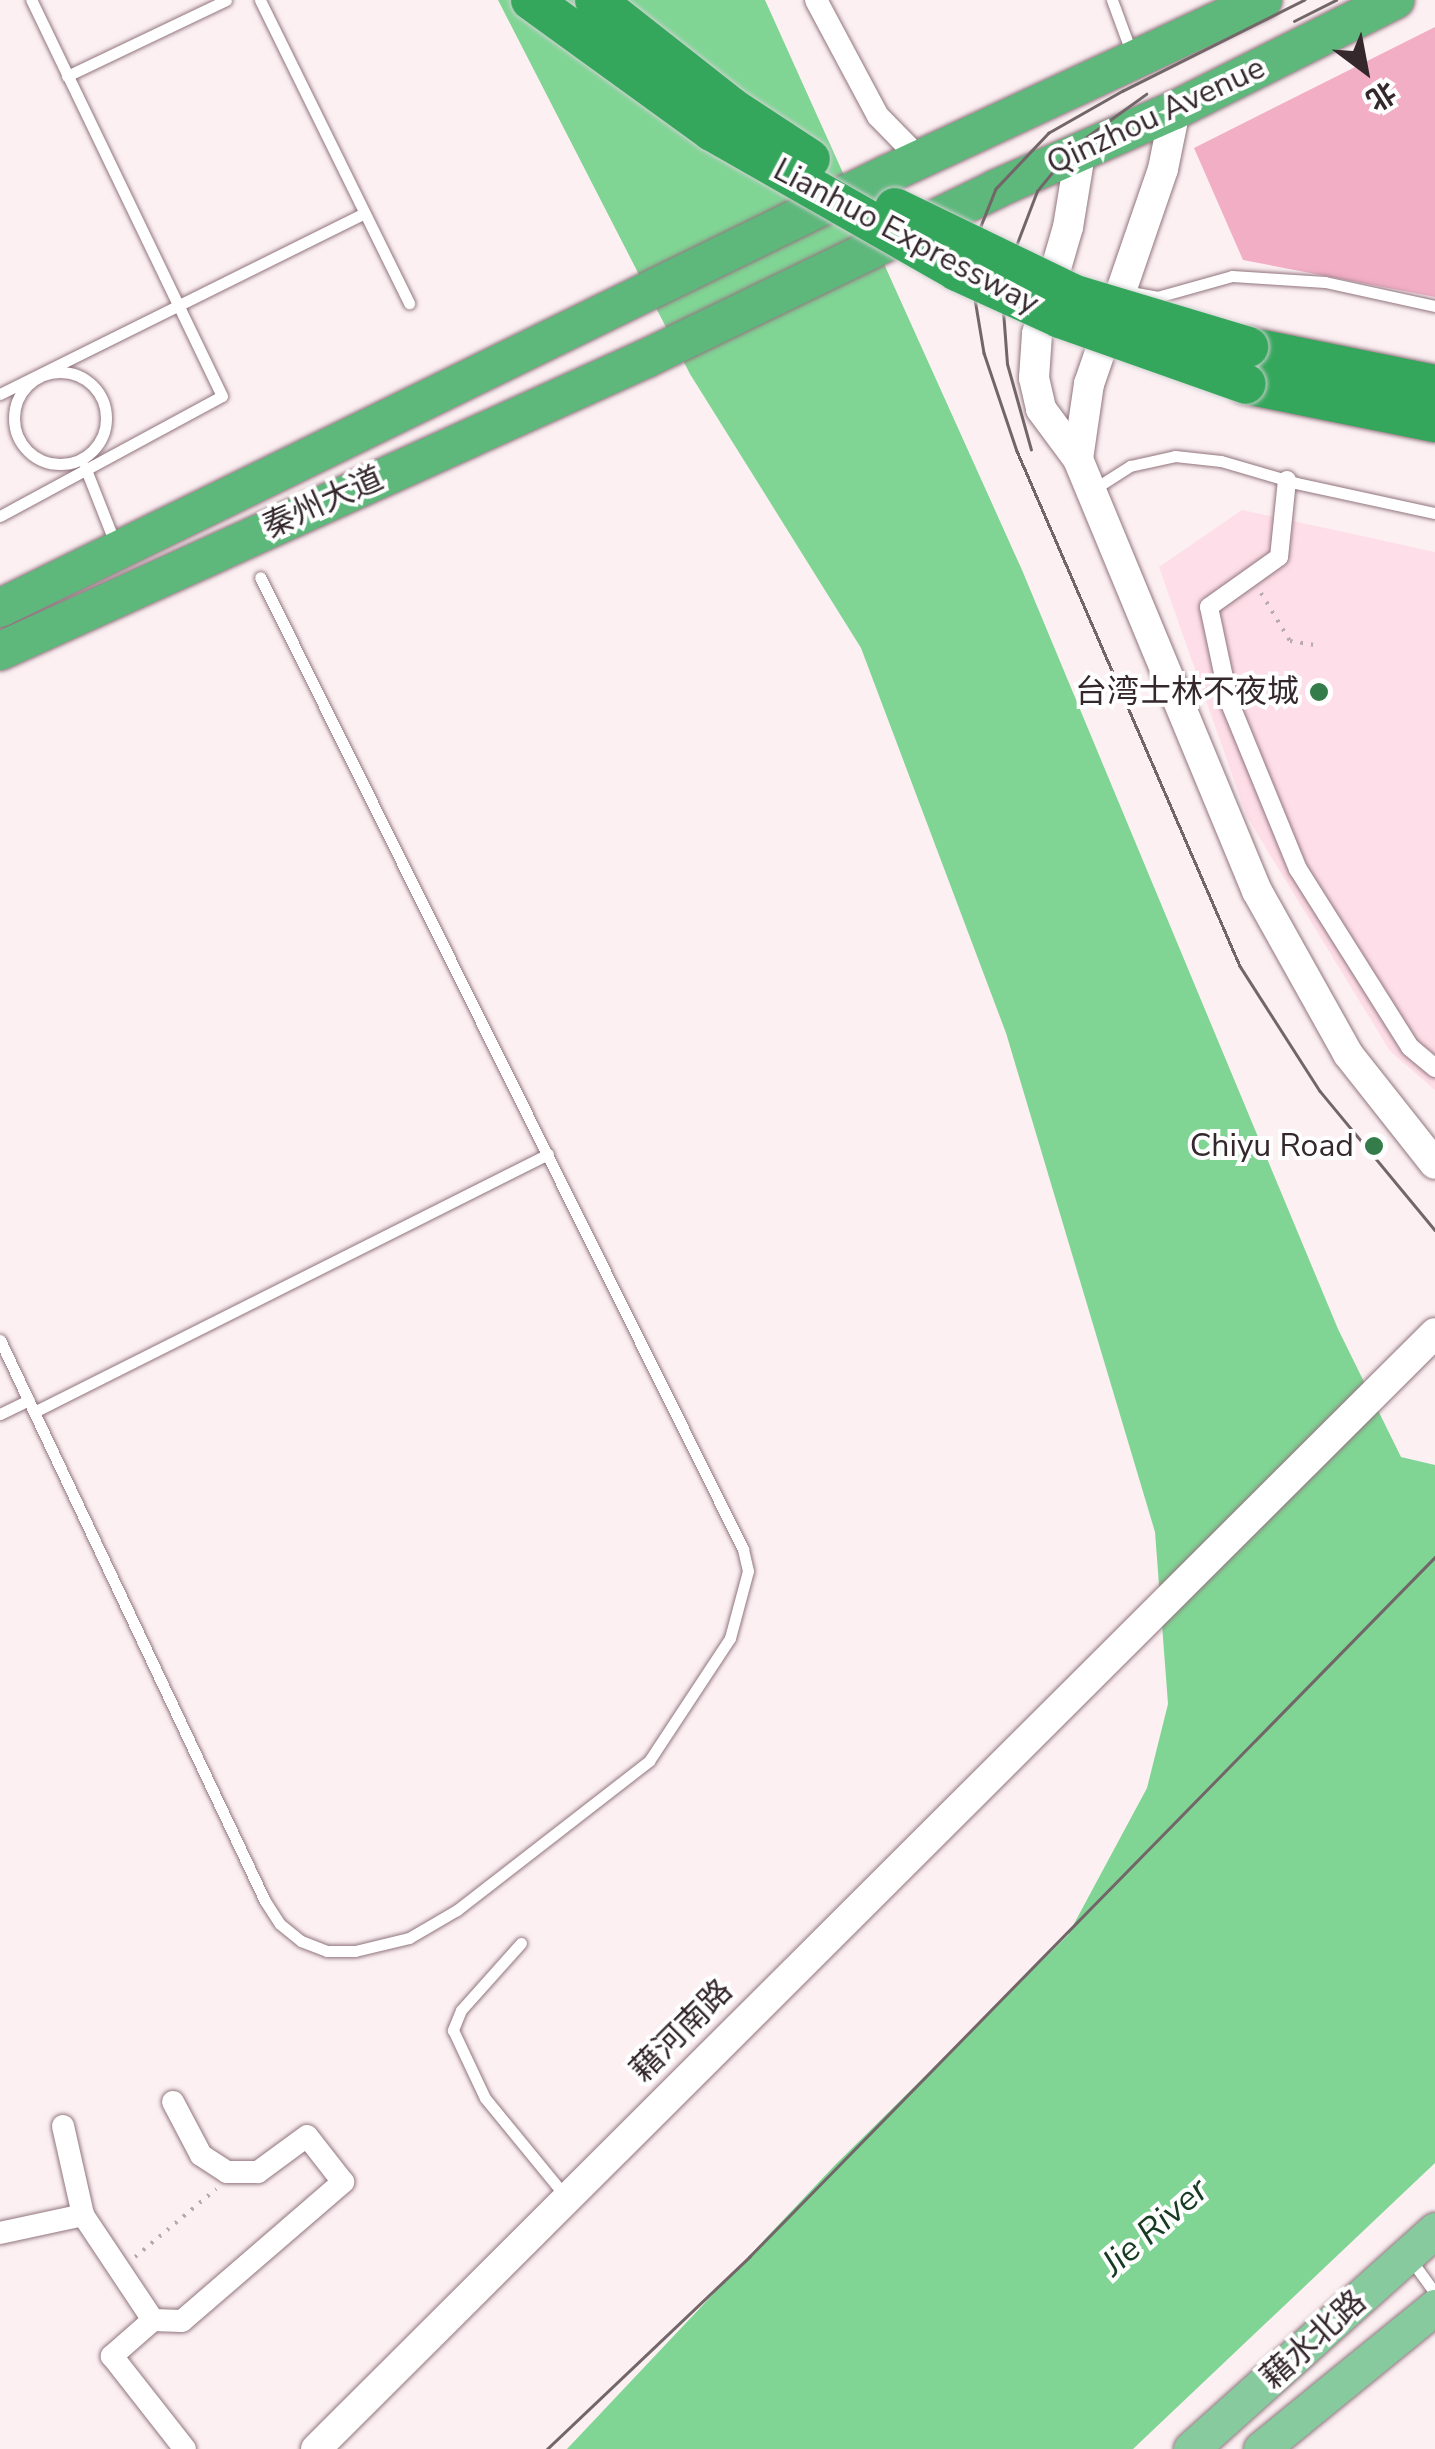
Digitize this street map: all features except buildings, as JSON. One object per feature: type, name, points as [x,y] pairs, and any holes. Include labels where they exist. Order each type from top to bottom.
[{"type":"highway","name":"Lianhuo Expressway","points":[[532,0],[712,132],[957,272],[1060,318],[1247,365],[1435,422]]},
{"type":"highway","name":"Lianhuo Expressway","points":[[596,0],[732,108],[857,189],[1075,295],[1247,365],[1435,385]]},
{"type":"highway","name":"Qinzhou Avenue","points":[[634,302],[905,168],[1263,0]]},
{"type":"highway","name":"Qinzhou Avenue","points":[[646,358],[914,228],[1175,110],[1395,0]]},
{"type":"highway","name":"秦州大道","points":[[0,608],[634,302]]},
{"type":"highway","name":"秦州大道","points":[[0,651],[646,358]]},
{"type":"main road","points":[[1078,459],[1089,384],[1162,169],[1175,110]]},
{"type":"main road","points":[[1080,154],[1068,227],[1037,334],[1034,378],[1041,409],[1078,459],[1257,891],[1348,1054],[1435,1164]]},
{"type":"main road","name":"藉河南路","points":[[316,2449],[1435,1333]]},
{"type":"main road","name":"藉水北路","points":[[1192,2449],[1435,2230]]},
{"type":"main road","name":"藉水北路","points":[[1261,2449],[1435,2307]]},
{"type":"street","points":[[816,0],[905,168]]},
{"type":"street","points":[[1286,480],[1279,557],[1209,606],[1229,700],[1298,869],[1410,1047],[1435,1068]]},
{"type":"street","points":[[173,2102],[201,2155],[212,2165],[235,2174],[258,2172],[307,2136],[343,2182],[182,2321],[153,2320],[112,2356],[185,2449]]},
{"type":"street","points":[[63,2126],[84,2215],[153,2320]]},
{"type":"street","points":[[0,2233],[84,2215]]},
{"type":"lane","points":[[0,516],[222,396],[31,0]]},
{"type":"lane","points":[[67,76],[226,0]]},
{"type":"lane","points":[[260,0],[409,303]]},
{"type":"lane","points":[[1112,0],[1135,62]]},
{"type":"lane","points":[[0,394],[363,214]]},
{"type":"lane","points":[[1121,291],[1157,297],[1232,276],[1326,282],[1435,306]]},
{"type":"lane","points":[[74,374],[101,397],[104,432],[80,459],[45,462],[18,439],[16,404],[39,376],[74,374]]},
{"type":"lane","points":[[1091,492],[1130,466],[1175,456],[1220,460],[1286,480],[1435,512]]},
{"type":"lane","points":[[80,459],[118,551]]},
{"type":"lane","points":[[0,1340],[265,1902],[280,1924],[302,1941],[327,1951],[355,1951],[409,1938],[457,1910],[649,1762],[730,1638],[748,1571],[744,1549],[260,577]]},
{"type":"lane","points":[[0,1414],[32,1406],[548,1154]]},
{"type":"lane","points":[[521,1942],[460,2010],[453,2030],[485,2098],[566,2197]]},
{"type":"lane","points":[[1408,2256],[1435,2293]]},
{"type":"path","points":[[1251,576],[1290,641],[1320,646]]},
{"type":"path","points":[[120,2270],[235,2174]]},
{"type":"shaded area","points":[[1435,27],[1435,297],[1243,260],[1194,148]]},
{"type":"shaded area","name":"台湾士林不夜城","points":[[1242,510],[1435,552],[1435,1090],[1390,1051],[1247,817],[1159,567]]},
{"type":"water","name":"Jie River","points":[[498,0],[765,0],[1022,570],[1338,1329],[1401,1457],[1435,1465],[1435,2163],[1133,2449],[567,2449],[835,2165],[1068,1935],[1147,1788],[1168,1704],[1155,1532],[1006,1033],[861,648],[690,374]]},
{"type":"tram line","points":[[1305,0],[1123,91],[1049,133],[996,189],[981,226],[974,293],[984,353],[1017,451],[1240,966],[1320,1091],[1435,1230]]},
{"type":"tram line","points":[[1294,21],[1336,0]]},
{"type":"tram line","points":[[1031,450],[1007,364],[1003,311],[1008,267],[1037,191],[1074,146],[1146,94]]},
{"type":"tram line","points":[[547,2449],[749,2257],[1435,1557]]},
{"type":"place","name":"台湾士林不夜城","points":[[1319,692]]},
{"type":"place","name":"Chiyu Road","points":[[1374,1146]]}]
